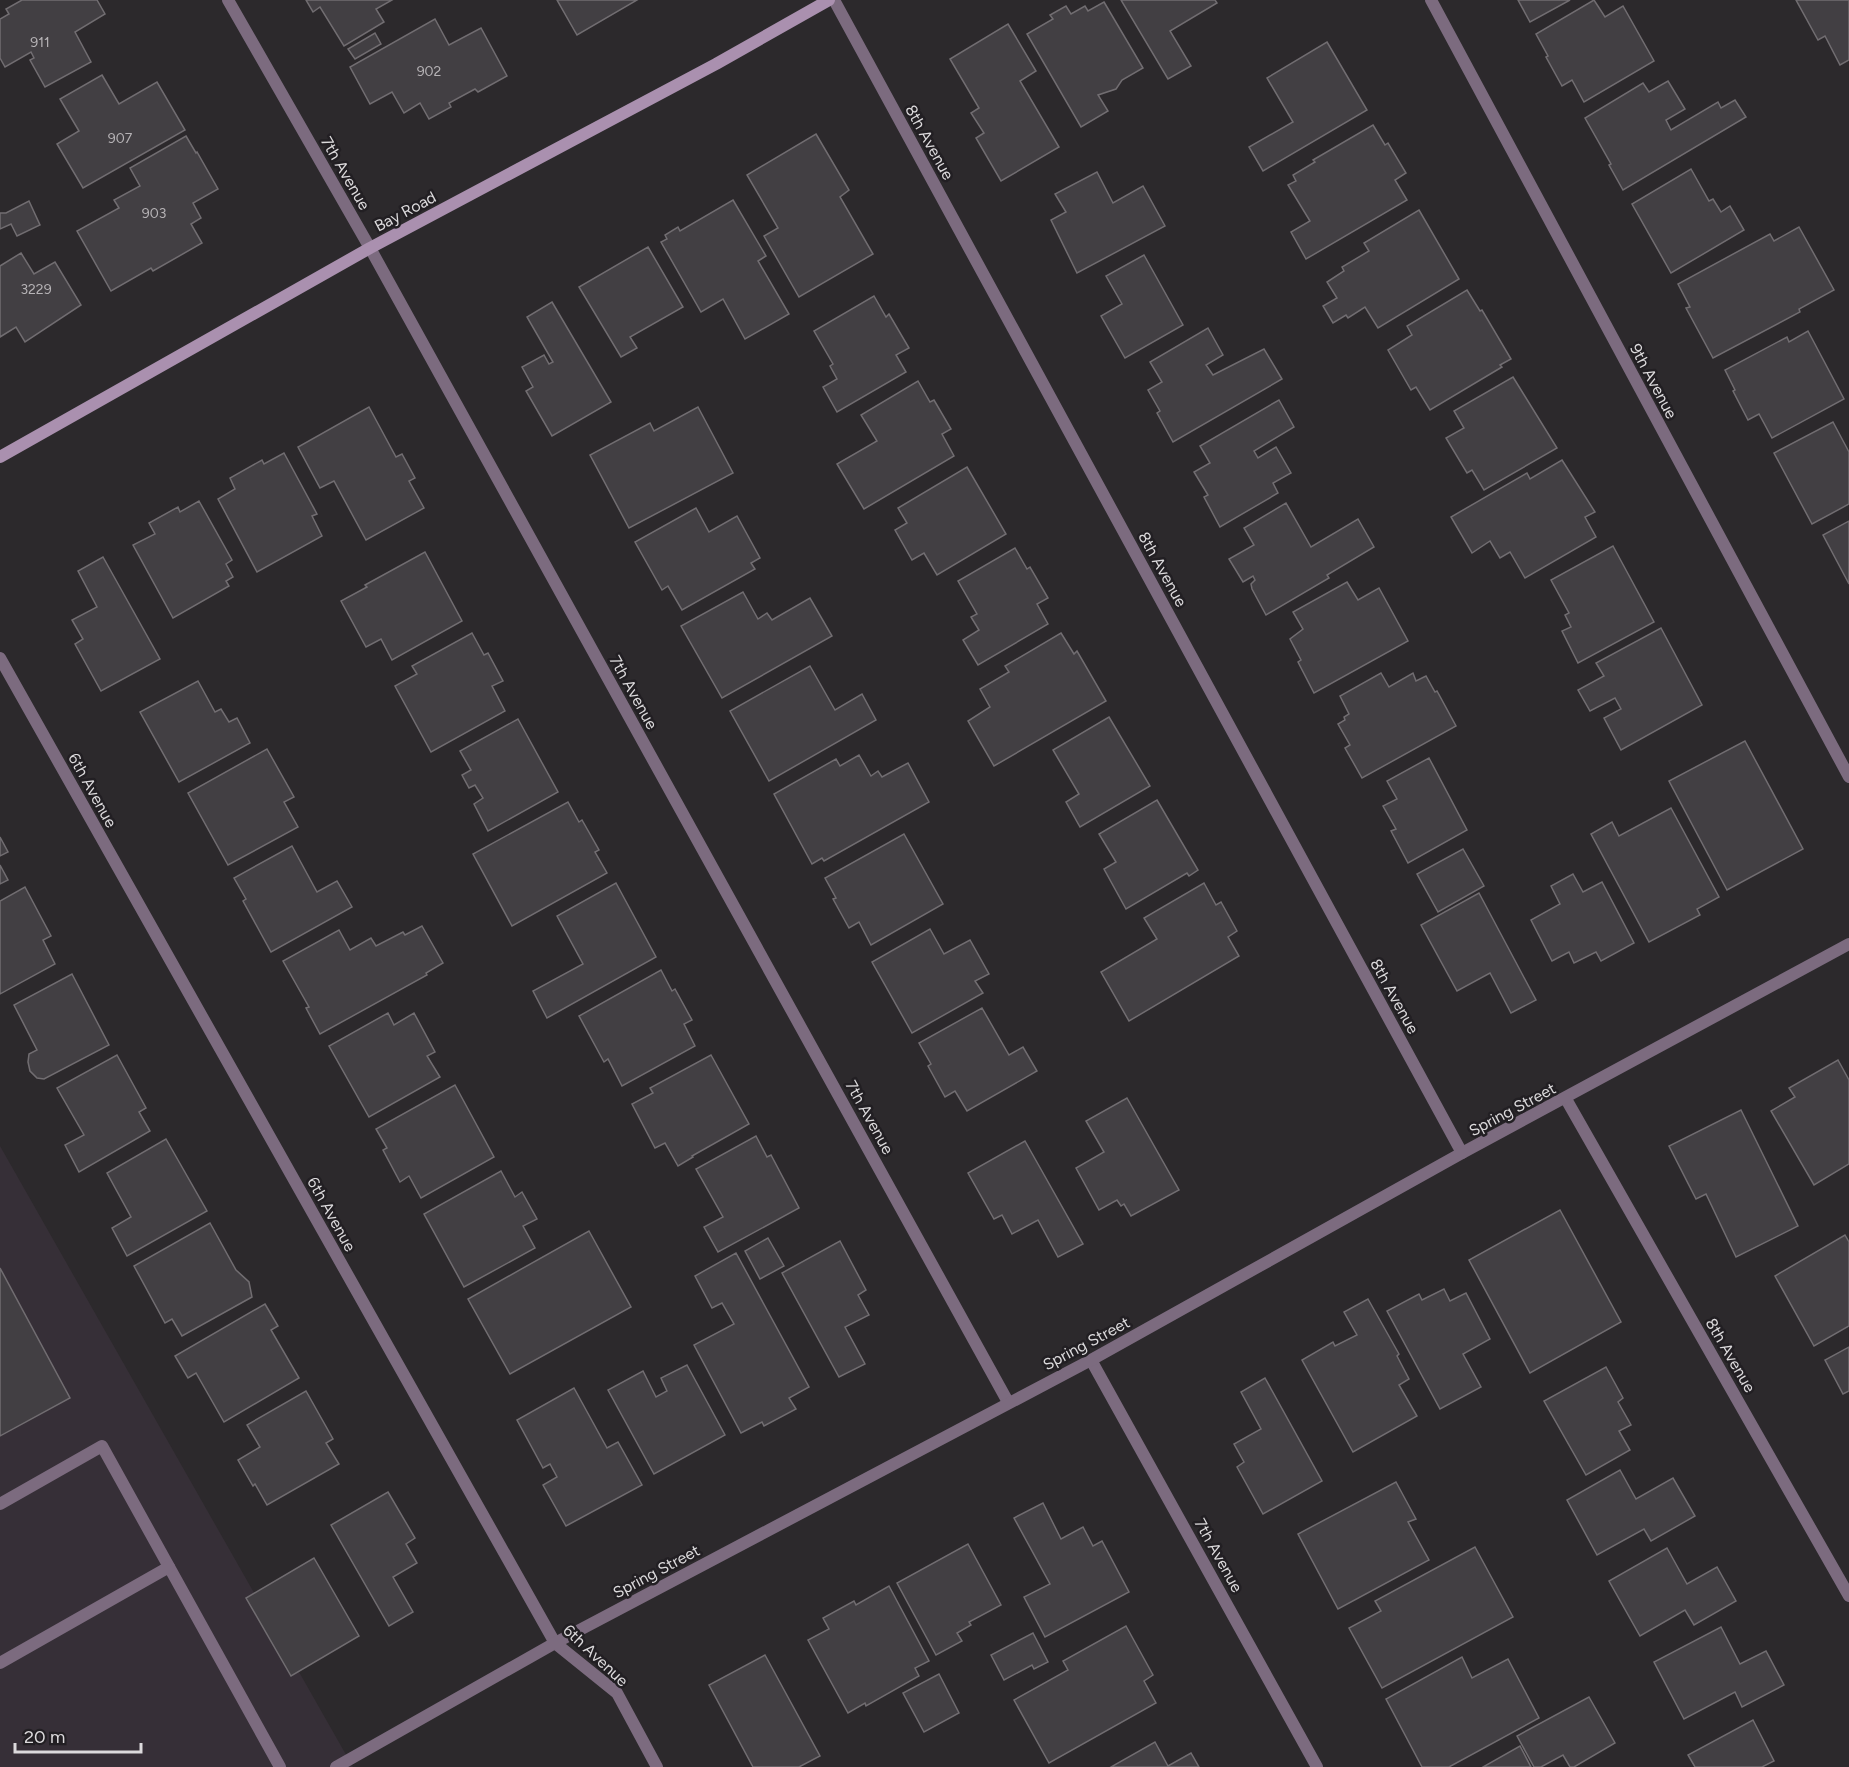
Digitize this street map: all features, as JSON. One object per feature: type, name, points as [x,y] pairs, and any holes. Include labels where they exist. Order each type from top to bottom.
[{"type":"street","name":"7th Avenue","points":[[228,0],[370,248],[1008,1402]]},
{"type":"street","name":"Bay Road","points":[[0,457],[370,248],[716,64],[829,0]]},
{"type":"street","name":"8th Avenue","points":[[834,0],[1462,1153]]},
{"type":"street","name":"9th Avenue","points":[[1431,0],[1849,777]]},
{"type":"street","name":"6th Avenue","points":[[0,658],[555,1643],[616,1693],[657,1767]]},
{"type":"street","name":"Spring Street","points":[[336,1767],[555,1643],[1091,1360],[1462,1153],[1566,1099],[1849,944]]},
{"type":"street","name":"8th Avenue","points":[[1566,1099],[1849,1596]]},
{"type":"street","name":"7th Avenue","points":[[1091,1360],[1317,1767]]},
{"type":"street","points":[[0,1504],[102,1446],[280,1767]]},
{"type":"street","points":[[0,1663],[169,1567]]},
{"type":"shaded area","points":[[0,1146],[353,1767],[0,1767]]},
{"type":"building","points":[[22,0],[97,0],[105,14],[75,32],[91,62],[45,87],[30,60],[34,58],[31,52],[5,67],[0,58],[0,19],[9,14],[6,9]]},
{"type":"building","points":[[306,0],[392,0],[376,9],[384,22],[344,46],[320,7],[313,12]]},
{"type":"building","points":[[557,0],[637,0],[577,35]]},
{"type":"building","points":[[1121,0],[1215,0],[1217,3],[1170,31],[1191,66],[1168,79]]},
{"type":"building","points":[[1518,0],[1570,0],[1530,22]]},
{"type":"building","points":[[1594,0],[1605,17],[1623,6],[1654,61],[1584,102],[1572,80],[1562,86],[1536,34]]},
{"type":"building","points":[[1796,0],[1849,0],[1849,60],[1840,65],[1825,36],[1818,40]]},
{"type":"building","points":[[1104,2],[1143,68],[1122,80],[1116,89],[1098,95],[1108,111],[1081,127],[1027,34],[1053,19],[1050,15],[1066,6],[1071,14],[1085,6],[1088,11]]},
{"type":"building","points":[[435,19],[449,45],[481,28],[507,76],[478,92],[475,89],[449,103],[451,107],[429,119],[420,103],[404,113],[392,92],[370,104],[350,67]]},
{"type":"building","points":[[1008,24],[1036,71],[1020,81],[1059,147],[1001,181],[976,138],[984,133],[971,113],[979,108],[950,59]]},
{"type":"building","points":[[375,33],[381,44],[355,59],[348,49]]},
{"type":"building","points":[[1327,42],[1367,110],[1263,171],[1249,147],[1293,122],[1267,78]]},
{"type":"building","points":[[102,75],[119,104],[157,82],[185,130],[83,188],[57,144],[79,131],[60,99]]},
{"type":"building","points":[[1668,81],[1685,109],[1666,120],[1671,130],[1718,102],[1721,108],[1735,100],[1746,117],[1623,190],[1585,118],[1643,83],[1649,92]]},
{"type":"building","points":[[1373,125],[1385,145],[1388,143],[1406,173],[1395,180],[1407,200],[1306,259],[1291,232],[1310,221],[1288,185],[1296,181],[1293,175],[1315,162],[1313,160]]},
{"type":"building","points":[[816,134],[849,190],[840,197],[873,254],[799,297],[764,236],[778,228],[747,175]]},
{"type":"building","points":[[186,136],[218,189],[193,203],[201,218],[191,224],[202,243],[153,271],[151,268],[111,291],[77,231],[119,208],[114,200],[140,186],[130,168]]},
{"type":"building","points":[[1691,169],[1709,201],[1713,199],[1721,212],[1730,206],[1744,230],[1671,273],[1632,204]]},
{"type":"building","points":[[1097,172],[1113,203],[1143,186],[1165,226],[1077,273],[1051,220],[1066,212],[1055,194]]},
{"type":"building","points":[[733,200],[766,256],[758,261],[789,314],[745,339],[723,299],[701,312],[661,242],[667,239],[665,235],[678,227],[680,231]]},
{"type":"building","points":[[29,201],[40,225],[17,236],[11,224],[0,229],[0,213],[6,213]]},
{"type":"building","points":[[1419,210],[1459,279],[1378,328],[1365,307],[1348,318],[1346,315],[1333,323],[1323,306],[1337,298],[1327,282],[1344,271],[1342,267],[1369,251],[1364,243]]},
{"type":"building","points":[[1799,227],[1834,290],[1799,309],[1800,312],[1713,358],[1686,308],[1690,307],[1678,284],[1770,234],[1774,241]]},
{"type":"building","points":[[648,247],[683,307],[630,337],[637,348],[621,357],[579,287]]},
{"type":"building","points":[[21,253],[34,274],[55,262],[81,305],[25,342],[16,327],[0,337],[0,266]]},
{"type":"building","points":[[1144,255],[1183,325],[1125,358],[1101,316],[1122,304],[1106,276]]},
{"type":"building","points":[[1467,290],[1480,311],[1482,310],[1511,359],[1500,365],[1502,367],[1430,410],[1416,387],[1411,390],[1388,350],[1412,335],[1407,326]]},
{"type":"building","points":[[874,296],[886,317],[889,314],[909,348],[896,355],[906,372],[837,412],[823,387],[837,379],[830,366],[833,364],[814,331]]},
{"type":"building","points":[[552,302],[611,402],[552,436],[526,391],[533,387],[522,367],[544,355],[549,364],[553,362],[527,317]]},
{"type":"building","points":[[1208,328],[1223,355],[1206,365],[1213,375],[1264,349],[1282,379],[1173,442],[1157,413],[1160,411],[1148,390],[1162,382],[1150,362]]},
{"type":"building","points":[[1808,331],[1844,399],[1772,438],[1759,414],[1748,420],[1725,370],[1787,337],[1789,342]]},
{"type":"building","points":[[1513,377],[1557,448],[1484,490],[1472,470],[1467,473],[1446,438],[1464,428],[1454,411]]},
{"type":"building","points":[[918,381],[930,402],[934,400],[951,429],[942,434],[954,456],[864,509],[837,464],[877,441],[861,415]]},
{"type":"building","points":[[1279,400],[1294,427],[1254,451],[1258,458],[1276,447],[1291,473],[1273,483],[1278,493],[1220,527],[1204,497],[1208,495],[1194,472],[1210,463],[1200,446]]},
{"type":"building","points":[[369,407],[396,457],[402,454],[415,478],[409,481],[424,508],[366,540],[334,481],[320,488],[298,447]]},
{"type":"building","points":[[698,407],[733,473],[629,528],[590,455],[650,423],[654,431]]},
{"type":"building","points":[[1833,422],[1849,452],[1849,504],[1812,524],[1774,453]]},
{"type":"building","points":[[284,453],[317,514],[312,516],[322,536],[257,572],[218,499],[235,489],[230,478],[262,460],[264,464]]},
{"type":"building","points":[[1562,460],[1595,512],[1585,517],[1596,537],[1525,578],[1510,552],[1500,558],[1490,541],[1472,553],[1451,517],[1527,473],[1530,479]]},
{"type":"building","points":[[967,467],[1006,534],[937,575],[924,553],[912,560],[895,530],[907,523],[898,508]]},
{"type":"building","points":[[199,501],[232,560],[226,564],[233,577],[226,581],[229,586],[173,618],[133,545],[155,534],[149,523],[178,507],[180,512]]},
{"type":"building","points":[[1286,503],[1311,547],[1358,519],[1374,547],[1327,575],[1329,578],[1266,615],[1252,589],[1251,584],[1255,580],[1253,576],[1243,582],[1229,559],[1254,545],[1244,528]]},
{"type":"building","points":[[696,508],[709,532],[737,516],[760,558],[751,563],[755,569],[682,610],[668,586],[662,590],[635,542]]},
{"type":"building","points":[[1849,521],[1849,584],[1823,535]]},
{"type":"building","points":[[1613,546],[1654,622],[1578,663],[1562,631],[1571,627],[1565,615],[1569,613],[1551,580]]},
{"type":"building","points":[[1015,548],[1027,569],[1030,567],[1048,598],[1037,604],[1048,624],[978,665],[963,640],[979,630],[971,617],[977,614],[958,581]]},
{"type":"building","points":[[425,552],[462,621],[392,660],[381,639],[366,647],[341,601]]},
{"type":"building","points":[[103,557],[160,659],[101,691],[75,644],[83,639],[72,620],[97,607],[78,571]]},
{"type":"building","points":[[1347,582],[1358,600],[1379,588],[1408,641],[1314,693],[1298,662],[1301,660],[1290,639],[1303,629],[1293,612]]},
{"type":"building","points":[[743,592],[758,619],[767,613],[772,620],[810,598],[832,636],[722,698],[681,626]]},
{"type":"building","points":[[1661,628],[1702,705],[1621,750],[1604,718],[1621,709],[1615,698],[1590,711],[1578,690],[1604,676],[1596,663]]},
{"type":"building","points":[[472,633],[484,655],[488,653],[503,681],[492,686],[505,711],[431,752],[395,686],[417,674],[412,666]]},
{"type":"building","points":[[1061,633],[1074,654],[1077,651],[1106,701],[994,766],[968,721],[990,707],[980,689],[1009,672],[1005,666]]},
{"type":"building","points":[[810,666],[835,710],[862,694],[876,720],[769,781],[730,711]]},
{"type":"building","points":[[1381,673],[1389,687],[1413,673],[1416,681],[1426,676],[1456,726],[1362,778],[1345,748],[1350,745],[1338,724],[1349,714],[1340,696]]},
{"type":"building","points":[[198,681],[215,712],[221,709],[229,722],[237,718],[250,743],[179,782],[140,712]]},
{"type":"building","points":[[1109,717],[1150,786],[1080,827],[1066,802],[1079,794],[1053,750]]},
{"type":"building","points":[[518,719],[558,792],[488,831],[474,804],[483,798],[475,785],[469,788],[462,775],[471,770],[460,751]]},
{"type":"building","points":[[1745,741],[1803,849],[1727,890],[1669,781]]},
{"type":"building","points":[[267,749],[294,797],[284,802],[298,827],[228,865],[188,793]]},
{"type":"building","points":[[859,755],[871,776],[878,771],[882,777],[908,763],[929,802],[824,861],[822,858],[812,864],[774,794],[836,759],[840,766]]},
{"type":"building","points":[[1429,758],[1467,830],[1408,863],[1391,831],[1396,829],[1383,806],[1397,799],[1387,781]]},
{"type":"building","points":[[1157,800],[1198,870],[1189,876],[1187,873],[1126,909],[1104,869],[1116,862],[1099,834]]},
{"type":"building","points":[[568,802],[579,822],[582,820],[599,850],[595,852],[607,873],[512,926],[473,854]]},
{"type":"building","points":[[1671,808],[1719,897],[1697,909],[1700,915],[1649,942],[1591,834],[1612,822],[1619,836]]},
{"type":"building","points":[[904,834],[943,904],[871,945],[859,922],[849,928],[833,899],[836,898],[825,878]]},
{"type":"building","points":[[0,837],[8,852],[0,856]]},
{"type":"building","points":[[292,846],[317,892],[337,881],[352,907],[271,952],[243,901],[246,899],[234,878]]},
{"type":"building","points":[[1463,849],[1484,886],[1438,912],[1417,874]]},
{"type":"building","points":[[0,865],[8,880],[0,884]]},
{"type":"building","points":[[1573,874],[1583,892],[1602,882],[1634,943],[1601,961],[1596,952],[1574,963],[1569,952],[1552,961],[1531,920],[1560,904],[1551,886]]},
{"type":"building","points":[[616,883],[656,957],[547,1018],[533,991],[583,964],[557,916]]},
{"type":"building","points":[[1204,883],[1216,905],[1221,902],[1237,931],[1228,937],[1239,956],[1129,1021],[1101,972],[1157,939],[1144,918]]},
{"type":"building","points":[[25,887],[51,936],[43,940],[55,964],[0,994],[0,901]]},
{"type":"building","points":[[1479,893],[1536,1000],[1511,1013],[1490,973],[1457,991],[1421,925]]},
{"type":"building","points":[[422,926],[443,963],[426,973],[427,975],[320,1034],[306,1008],[309,1007],[283,961],[339,930],[350,950],[371,938],[376,946],[403,932],[405,935]]},
{"type":"building","points":[[930,929],[944,954],[970,940],[989,974],[975,981],[983,993],[912,1033],[872,962]]},
{"type":"building","points":[[661,970],[672,991],[675,989],[692,1020],[684,1024],[695,1046],[622,1086],[608,1059],[604,1062],[579,1016]]},
{"type":"building","points":[[72,974],[109,1045],[44,1079],[37,1078],[30,1071],[28,1062],[29,1054],[37,1050],[14,1005]]},
{"type":"building","points":[[982,1008],[1009,1055],[1023,1047],[1037,1071],[967,1111],[955,1091],[945,1097],[928,1066],[931,1064],[919,1043]]},
{"type":"building","points":[[388,1013],[394,1025],[414,1013],[435,1052],[427,1056],[440,1077],[369,1117],[329,1046]]},
{"type":"building","points":[[117,1055],[146,1108],[139,1112],[150,1131],[79,1172],[65,1145],[84,1135],[57,1088]]},
{"type":"building","points":[[711,1055],[749,1124],[678,1166],[665,1143],[655,1148],[632,1104],[653,1093],[650,1088]]},
{"type":"building","points":[[1838,1060],[1849,1080],[1849,1164],[1814,1185],[1771,1111],[1795,1097],[1789,1088]]},
{"type":"building","points":[[455,1085],[494,1157],[421,1198],[409,1176],[400,1182],[383,1150],[387,1148],[376,1129]]},
{"type":"building","points":[[1127,1098],[1179,1190],[1131,1216],[1124,1204],[1121,1206],[1117,1200],[1099,1210],[1076,1168],[1104,1152],[1086,1121]]},
{"type":"building","points":[[1741,1110],[1798,1226],[1736,1257],[1706,1194],[1696,1199],[1669,1146]]},
{"type":"building","points":[[756,1136],[767,1157],[771,1155],[799,1208],[718,1252],[704,1227],[723,1217],[696,1169]]},
{"type":"building","points":[[166,1139],[207,1211],[127,1256],[112,1228],[131,1217],[107,1173]]},
{"type":"building","points":[[1025,1141],[1083,1244],[1058,1257],[1038,1220],[1012,1234],[1002,1215],[994,1219],[968,1173]]},
{"type":"building","points":[[501,1171],[515,1197],[522,1192],[537,1219],[523,1226],[535,1248],[464,1287],[424,1214]]},
{"type":"building","points":[[1560,1210],[1621,1322],[1530,1373],[1469,1260]]},
{"type":"building","points":[[210,1223],[236,1270],[249,1282],[252,1297],[182,1336],[172,1319],[165,1323],[134,1266]]},
{"type":"building","points":[[589,1231],[631,1307],[510,1374],[468,1299]]},
{"type":"building","points":[[1845,1235],[1849,1242],[1849,1326],[1814,1346],[1775,1276]]},
{"type":"building","points":[[768,1238],[784,1266],[760,1279],[745,1251]]},
{"type":"building","points":[[840,1241],[866,1290],[858,1295],[869,1315],[845,1327],[865,1364],[839,1377],[782,1273]]},
{"type":"building","points":[[736,1253],[809,1387],[789,1398],[796,1409],[764,1426],[762,1422],[741,1433],[694,1345],[734,1324],[722,1303],[712,1308],[695,1276]]},
{"type":"building","points":[[0,1268],[70,1398],[0,1436]]},
{"type":"building","points":[[1444,1289],[1450,1301],[1466,1293],[1490,1339],[1463,1354],[1481,1387],[1440,1409],[1387,1311],[1419,1294],[1422,1300]]},
{"type":"building","points":[[1368,1299],[1399,1354],[1397,1356],[1409,1379],[1399,1385],[1417,1416],[1353,1452],[1302,1360],[1333,1342],[1335,1346],[1357,1335],[1344,1312]]},
{"type":"building","points":[[265,1304],[278,1326],[271,1330],[299,1378],[224,1422],[196,1373],[188,1378],[175,1356]]},
{"type":"building","points":[[1849,1347],[1849,1391],[1843,1394],[1825,1360]]},
{"type":"building","points":[[687,1365],[725,1435],[654,1474],[608,1390],[643,1371],[656,1397],[667,1391],[661,1378]]},
{"type":"building","points":[[1606,1367],[1623,1398],[1618,1402],[1631,1425],[1619,1431],[1630,1450],[1586,1475],[1544,1401]]},
{"type":"building","points":[[1265,1378],[1322,1481],[1263,1514],[1237,1467],[1244,1462],[1234,1444],[1261,1429],[1241,1392]]},
{"type":"building","points":[[574,1388],[607,1448],[618,1442],[642,1485],[566,1526],[543,1485],[557,1477],[550,1464],[543,1468],[517,1420]]},
{"type":"building","points":[[306,1391],[333,1439],[326,1443],[339,1464],[267,1505],[238,1460],[260,1447],[247,1425]]},
{"type":"building","points":[[1620,1470],[1636,1499],[1673,1478],[1695,1516],[1651,1541],[1644,1529],[1597,1555],[1567,1500]]},
{"type":"building","points":[[1396,1482],[1416,1519],[1408,1522],[1429,1560],[1338,1609],[1298,1534]]},
{"type":"building","points":[[388,1492],[415,1538],[406,1544],[417,1563],[393,1577],[413,1612],[389,1626],[331,1525]]},
{"type":"building","points":[[1043,1503],[1061,1539],[1083,1527],[1093,1546],[1102,1541],[1129,1592],[1045,1637],[1024,1597],[1050,1584],[1014,1518]]},
{"type":"building","points":[[968,1544],[1001,1605],[969,1622],[971,1625],[957,1633],[962,1641],[936,1655],[897,1583]]},
{"type":"building","points":[[1475,1547],[1513,1617],[1382,1688],[1349,1628],[1381,1611],[1375,1601]]},
{"type":"building","points":[[1667,1548],[1687,1584],[1717,1567],[1736,1601],[1694,1625],[1685,1610],[1640,1636],[1609,1581]]},
{"type":"building","points":[[314,1558],[359,1636],[291,1676],[246,1598]]},
{"type":"building","points":[[889,1586],[929,1661],[915,1668],[919,1676],[866,1706],[865,1703],[848,1713],[808,1640],[829,1629],[823,1618],[854,1601],[856,1605]]},
{"type":"building","points":[[1126,1626],[1153,1675],[1144,1681],[1156,1703],[1049,1763],[1014,1700],[1068,1670],[1063,1661]]},
{"type":"building","points":[[1721,1627],[1740,1664],[1766,1651],[1784,1685],[1742,1707],[1735,1692],[1684,1719],[1654,1662]]},
{"type":"building","points":[[1033,1633],[1048,1662],[1034,1669],[1032,1665],[1004,1680],[991,1655]]},
{"type":"building","points":[[765,1655],[820,1756],[799,1767],[753,1767],[709,1685]]},
{"type":"building","points":[[1462,1657],[1472,1678],[1508,1659],[1539,1718],[1449,1767],[1422,1767],[1386,1699]]},
{"type":"building","points":[[939,1674],[959,1713],[924,1732],[903,1693]]},
{"type":"building","points":[[1589,1697],[1615,1743],[1574,1767],[1570,1767],[1563,1755],[1541,1767],[1534,1767],[1517,1736]]},
{"type":"building","points":[[1753,1720],[1774,1761],[1762,1767],[1695,1767],[1688,1755]]},
{"type":"building","points":[[1155,1742],[1168,1766],[1191,1753],[1199,1767],[1111,1767]]},
{"type":"building","points":[[1520,1746],[1531,1767],[1483,1767]]}]
